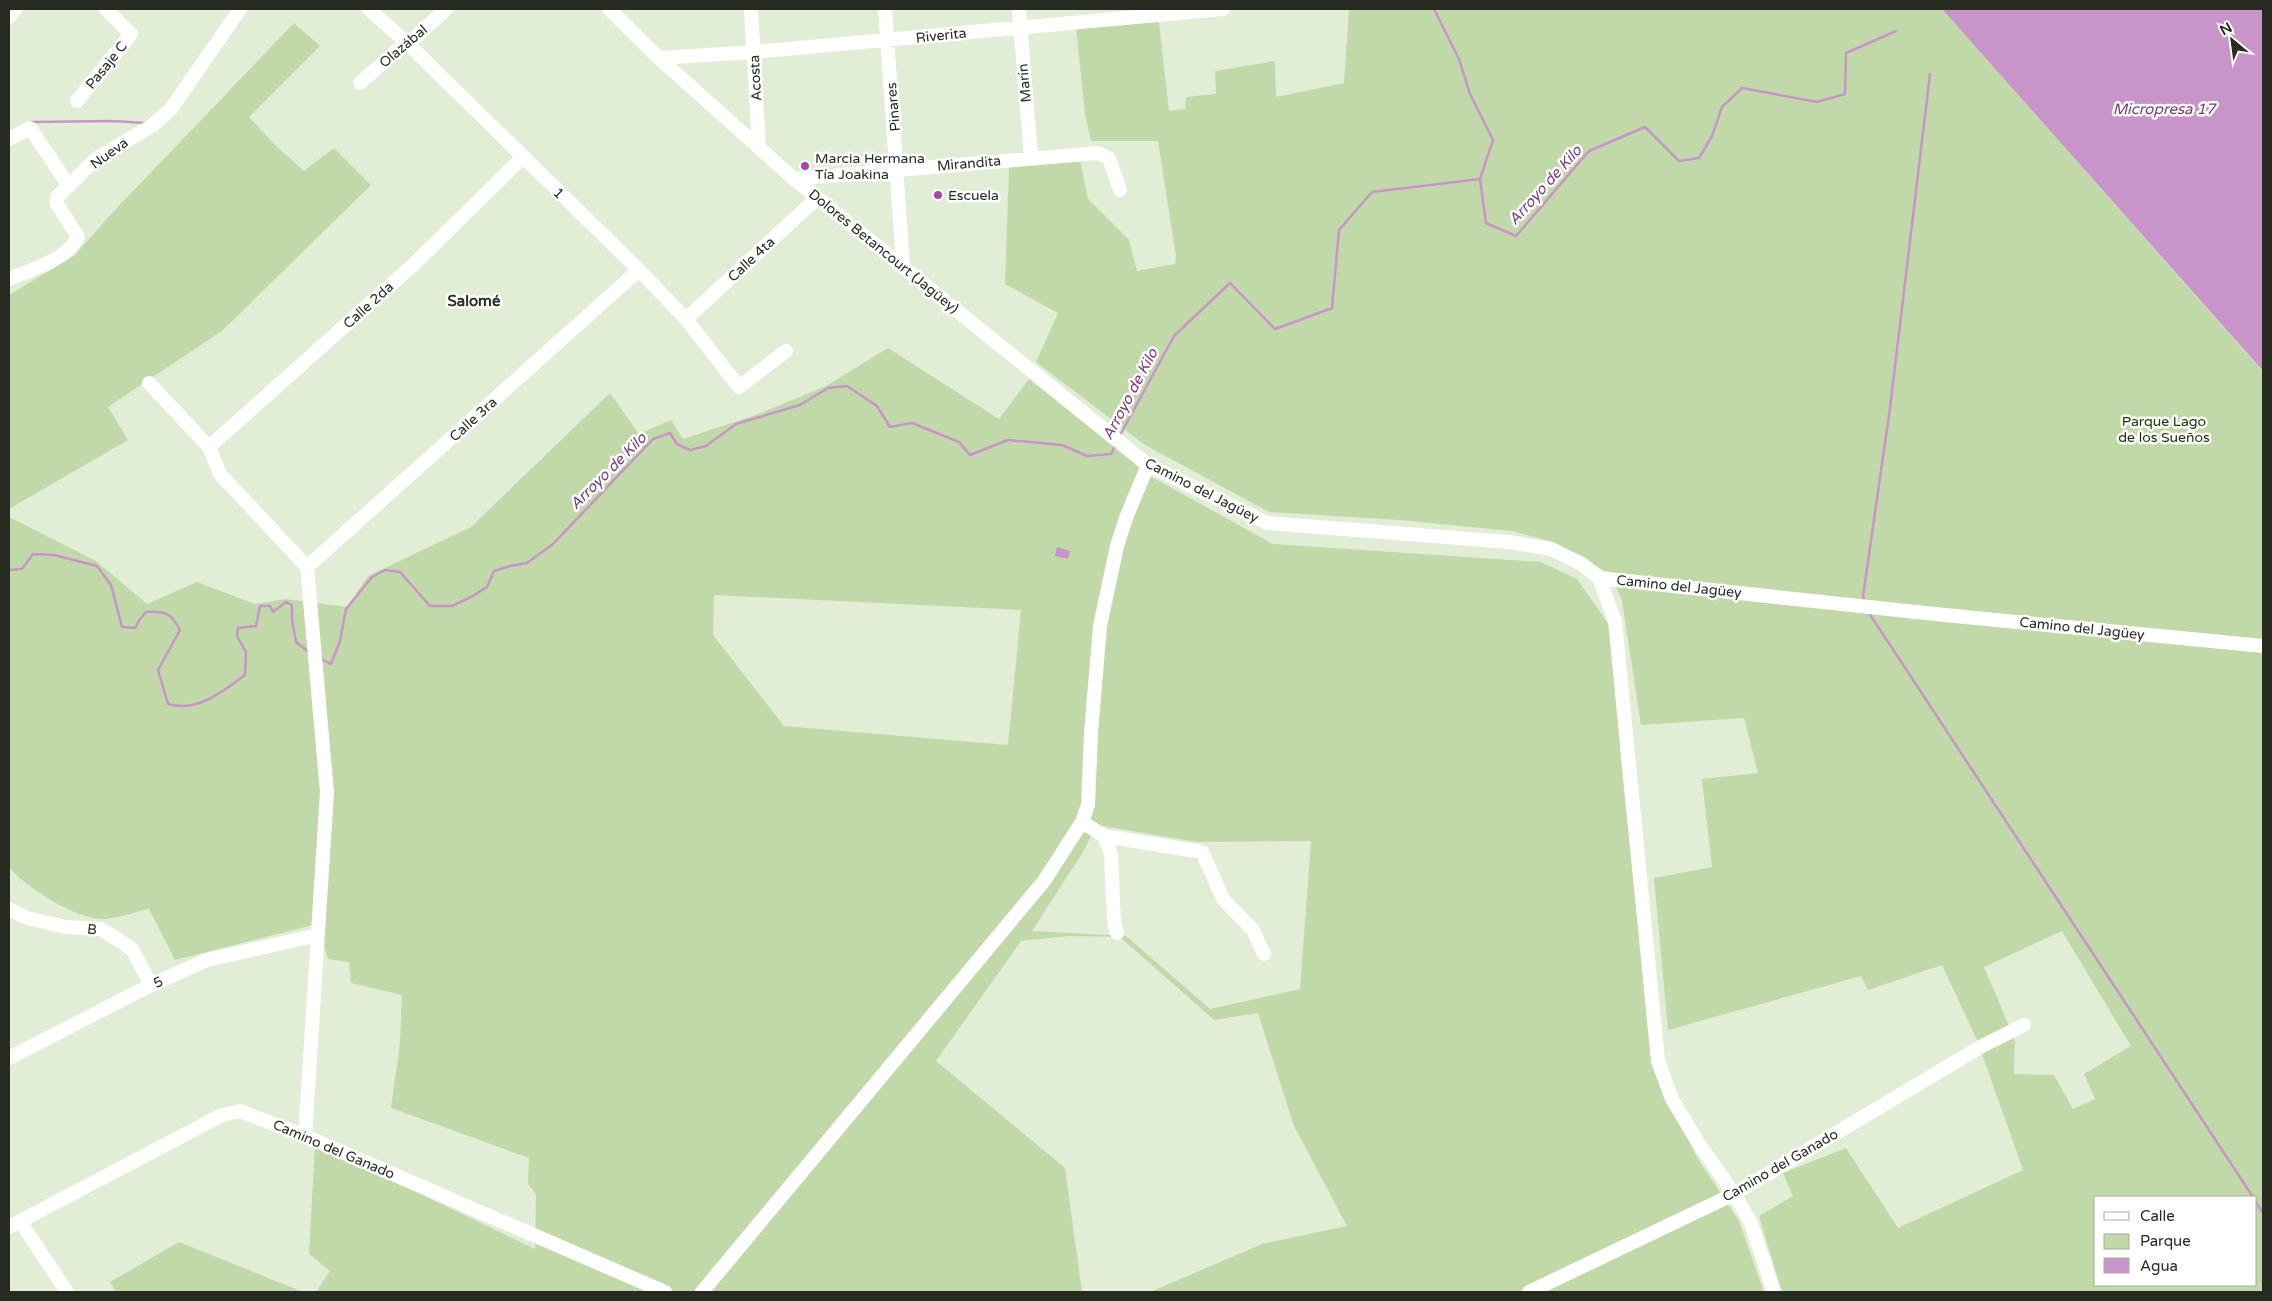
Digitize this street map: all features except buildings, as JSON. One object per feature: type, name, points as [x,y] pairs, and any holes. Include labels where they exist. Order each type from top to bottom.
[{"type":"street","points":[[9,17],[16,9]]},
{"type":"street","name":"Pasaje C","points":[[77,101],[131,34],[106,9]]},
{"type":"street","name":"Nueva","points":[[9,279],[53,260],[72,248],[78,236],[57,204],[57,197],[96,160],[153,125],[170,109],[240,9]]},
{"type":"street","name":"1","points":[[369,9],[408,44],[522,158],[639,270],[686,320],[739,387],[786,351]]},
{"type":"street","name":"Olazábal","points":[[360,83],[402,46],[408,44],[446,9]]},
{"type":"street","name":"Dolores Betancourt (Jagüey)","points":[[609,9],[622,15],[659,58],[794,179],[1118,440]]},
{"type":"street","name":"Acosta","points":[[751,9],[759,148]]},
{"type":"street","name":"Pinares","points":[[886,9],[903,266]]},
{"type":"street","name":"Marín","points":[[1018,9],[1031,158]]},
{"type":"street","name":"Riverita","points":[[659,58],[754,52],[1183,11],[1223,9]]},
{"type":"street","points":[[9,139],[30,128],[69,186]]},
{"type":"street","name":"Mirandita","points":[[794,179],[1098,152],[1109,158],[1120,190]]},
{"type":"street","name":"Calle 2da","points":[[209,447],[412,266],[522,158]]},
{"type":"street","name":"Calle 4ta","points":[[686,320],[817,198]]},
{"type":"street","name":"Calle 3ra","points":[[307,568],[639,270]]},
{"type":"street","points":[[149,383],[209,447],[220,474],[307,568],[327,792],[317,975],[305,1136]]},
{"type":"street","name":"Camino del Jagüey","points":[[1118,440],[1148,465],[1267,523],[1509,542],[1551,549],[1582,564],[1599,578],[1935,614],[2263,646]]},
{"type":"street","points":[[702,1292],[1044,881],[1082,822],[1088,805],[1092,706],[1100,626],[1117,546],[1126,518],[1148,465]]},
{"type":"street","points":[[1599,578],[1615,621],[1658,1061],[1672,1099],[1751,1223],[1774,1292]]},
{"type":"street","points":[[1082,822],[1104,836],[1202,852],[1223,899],[1253,930],[1264,954]]},
{"type":"street","points":[[1104,836],[1111,854],[1114,922],[1117,933]]},
{"type":"street","name":"B","points":[[9,909],[27,918],[66,927],[101,929],[132,949],[151,985]]},
{"type":"street","name":"5","points":[[9,1058],[151,985],[207,960],[318,935]]},
{"type":"street","name":"Camino del Ganado","points":[[1530,1292],[1734,1194],[1982,1046],[2024,1025]]},
{"type":"street","name":"Camino del Ganado","points":[[15,1224],[222,1115],[240,1111],[305,1136],[665,1292]]},
{"type":"street","points":[[15,1224],[67,1292]]},
{"type":"green space","name":"Parque Lago de los Sueños","points":[[1349,9],[1942,9],[2263,372],[2263,1292],[1782,1292],[1759,1216],[1793,1196],[1783,1173],[1846,1148],[1898,1228],[2023,1170],[1977,1040],[1942,965],[1868,990],[1861,976],[1668,1030],[1654,878],[1712,867],[1702,779],[1758,773],[1744,718],[1641,725],[1622,601],[1612,575],[1554,542],[1512,531],[1400,520],[1269,512],[1145,445],[1036,362],[1058,313],[1005,284],[1009,166],[1080,160],[1088,199],[1129,240],[1137,271],[1175,264],[1176,256],[1158,141],[1091,141],[1085,114],[1076,27],[1159,22],[1169,111],[1185,109],[1186,97],[1216,94],[1215,71],[1275,61],[1276,97],[1344,83]],"holes":[[[2062,931],[2131,1046],[2084,1074],[2095,1099],[2073,1109],[2054,1075],[2014,1074],[2015,1040],[1984,967]]]},
{"type":"green space","points":[[294,23],[320,46],[249,117],[276,146],[304,171],[334,148],[371,185],[222,331],[108,407],[128,440],[9,509],[9,295],[75,255],[113,212]]},
{"type":"green space","points":[[888,348],[999,419],[1029,379],[1150,476],[1273,544],[1541,562],[1577,579],[1612,629],[1621,761],[1652,1061],[1696,1156],[1739,1221],[1764,1292],[1150,1292],[1262,1244],[1347,1226],[1294,1126],[1258,1013],[1214,1020],[1120,937],[1068,936],[1021,941],[936,1061],[1065,1168],[1082,1292],[316,1292],[330,1271],[309,1254],[315,1143],[535,1249],[536,1194],[528,1184],[529,1158],[391,1108],[400,1043],[402,995],[351,983],[349,962],[328,959],[317,924],[175,960],[149,909],[114,918],[92,918],[66,908],[38,892],[9,867],[9,517],[96,561],[147,604],[197,582],[255,604],[286,599],[347,607],[368,576],[471,527],[610,393],[639,434],[671,420],[683,439],[756,415],[826,386]],"holes":[[[714,595],[1021,610],[1008,745],[784,726],[713,635]],[[1097,825],[1197,842],[1311,841],[1300,989],[1210,1009],[1126,936],[1032,931],[1083,852]]]},
{"type":"green space","points":[[179,1242],[303,1292],[116,1292],[110,1282]]},
{"type":"water","name":"Micropresa 17","points":[[1942,9],[2263,9],[2263,371]]},
{"type":"water","points":[[1057,547],[1070,551],[1068,559],[1055,556]]},
{"type":"waterway","points":[[1434,9],[1459,59],[1470,94],[1493,140],[1480,179]]},
{"type":"waterway","name":"Arroyo de Kilo","points":[[1119,437],[1174,336],[1230,283],[1275,329],[1332,308],[1339,230],[1372,192],[1480,179],[1486,223],[1516,236],[1589,151],[1645,127],[1679,161],[1699,158],[1712,136],[1722,107],[1742,88],[1817,102],[1845,94],[1846,53],[1896,31]]},
{"type":"waterway","points":[[1865,603],[1863,596],[1890,408],[1930,74]]},
{"type":"waterway","points":[[31,122],[113,121],[145,123]]},
{"type":"waterway","name":"Arroyo de Kilo","points":[[319,658],[331,664],[340,641],[346,609],[372,577],[385,570],[400,572],[430,606],[452,606],[487,587],[494,571],[527,563],[553,544],[653,439],[670,433],[677,444],[690,450],[706,446],[736,424],[800,405],[828,388],[847,386],[877,406],[890,427],[912,423],[959,442],[970,455],[1008,440],[1062,445],[1087,456],[1111,454],[1116,444]]},
{"type":"waterway","name":"Arroyo de Kilo","points":[[9,570],[22,569],[33,554],[54,555],[97,566],[111,585],[122,627],[135,628],[146,612],[158,612],[171,617],[180,630],[158,670],[168,704],[189,706],[199,703],[219,694],[245,675],[246,652],[237,636],[238,628],[256,626],[260,606],[270,606],[273,612],[286,602],[292,605],[292,620],[296,642],[310,653]]},
{"type":"waterway","points":[[1869,613],[2252,1196]]},
{"type":"waterway","points":[[2257,1204],[2263,1213]]},
{"type":"place","name":"Marcia Hermana Tía Joakina","points":[[805,166]]},
{"type":"place","name":"Escuela","points":[[938,195]]},
{"type":"district","name":"Salomé","points":[[474,301]]}]
